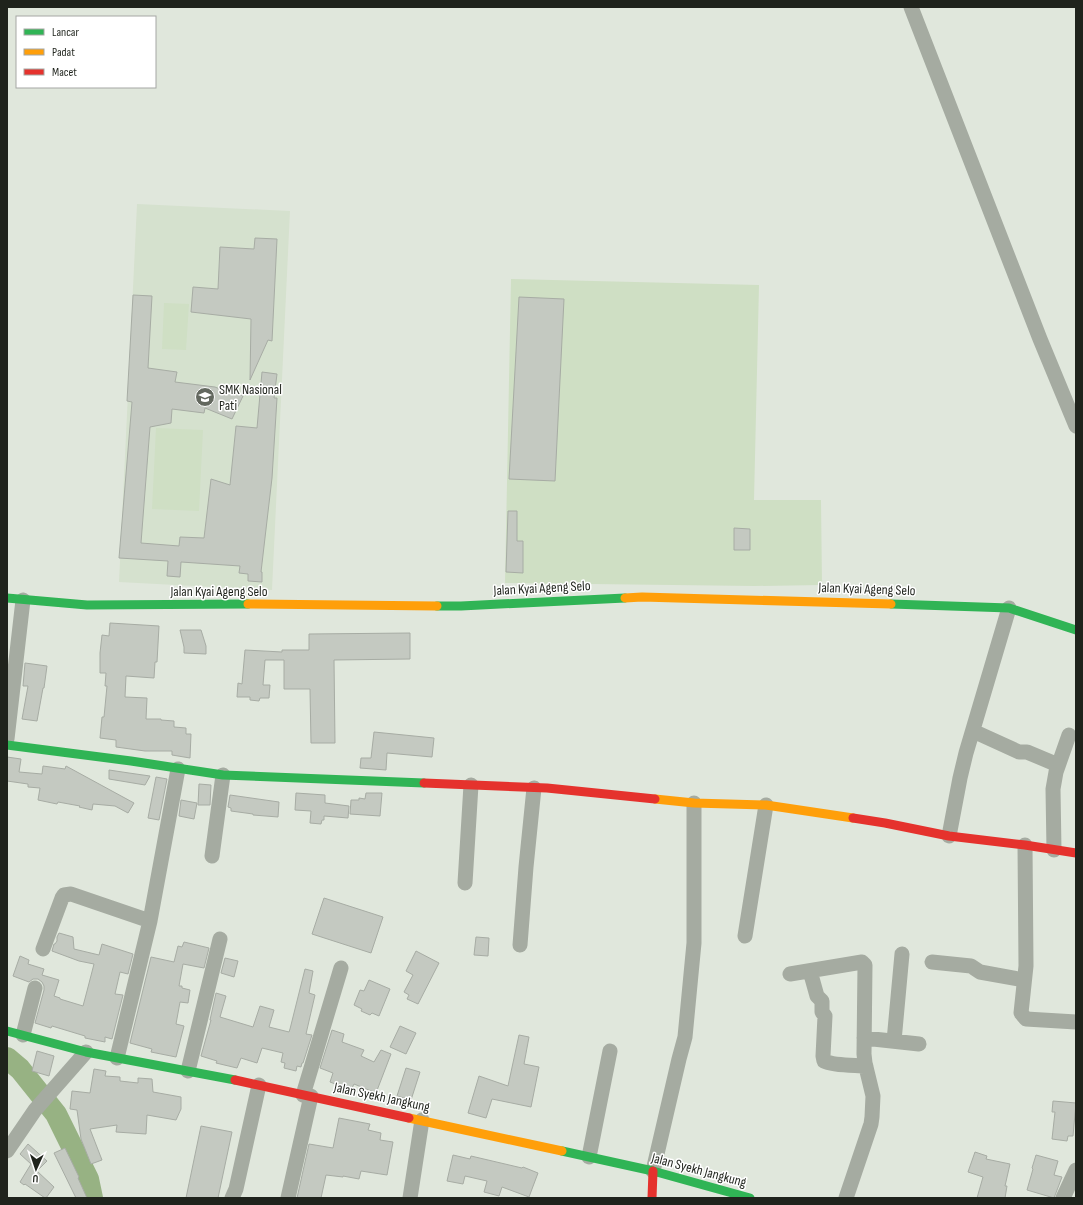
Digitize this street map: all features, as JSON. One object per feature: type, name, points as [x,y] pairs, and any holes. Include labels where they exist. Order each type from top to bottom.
[{"type":"main road","name":"Jalan Kyai Ageng Selo","points":[[7,598],[87,605],[288,604],[461,606],[642,598],[999,607],[1009,608],[1076,630]]},
{"type":"main road","points":[[7,745],[223,775],[547,788],[694,803],[766,805],[878,822],[949,836],[1076,853]]},
{"type":"main road","name":"Jalan Syekh Jangkung","points":[[7,1031],[86,1052],[259,1085],[653,1171],[750,1198]]},
{"type":"main road","points":[[652,1198],[653,1171]]},
{"type":"street","points":[[911,7],[1076,426]]},
{"type":"street","points":[[7,739],[24,600]]},
{"type":"street","points":[[949,836],[960,778],[1009,608]]},
{"type":"street","points":[[973,731],[1019,752],[1027,752],[1058,765]]},
{"type":"street","points":[[1054,850],[1053,789],[1058,765],[1069,735]]},
{"type":"street","points":[[117,1058],[150,921],[178,769]]},
{"type":"street","points":[[212,856],[223,775]]},
{"type":"street","points":[[465,883],[471,786]]},
{"type":"street","points":[[520,945],[534,788]]},
{"type":"street","points":[[653,1171],[679,1058],[686,1037],[694,948],[694,803]]},
{"type":"street","points":[[745,936],[766,805]]},
{"type":"street","points":[[1025,845],[1026,966],[1021,1012],[1026,1020],[1076,1022]]},
{"type":"street","points":[[42,949],[62,898],[67,894],[71,894],[150,921]]},
{"type":"street","points":[[188,1071],[220,939]]},
{"type":"street","points":[[894,1041],[902,954]]},
{"type":"street","points":[[932,962],[971,966],[980,972],[1024,980]]},
{"type":"street","points":[[790,974],[864,963],[865,965],[864,1054],[873,1096],[872,1117],[846,1198]]},
{"type":"street","points":[[288,1198],[307,1096],[341,968]]},
{"type":"street","points":[[810,971],[817,996],[822,1001],[822,1012],[825,1016],[824,1061],[866,1066]]},
{"type":"street","points":[[23,1035],[35,988]]},
{"type":"street","points":[[864,1038],[919,1044]]},
{"type":"street","points":[[589,1157],[610,1051]]},
{"type":"street","points":[[7,1151],[35,1110],[86,1052]]},
{"type":"street","points":[[232,1198],[236,1189],[259,1085]]},
{"type":"street","points":[[410,1198],[422,1120]]},
{"type":"street","points":[[1063,1198],[1076,1170]]},
{"type":"shaded area","name":"SMK Nasional Pati","points":[[137,204],[290,211],[272,590],[119,582]]},
{"type":"shaded area","points":[[511,279],[759,285],[754,500],[821,500],[822,585],[755,586],[505,583]]},
{"type":"shaded area","points":[[164,303],[189,304],[186,350],[162,349]]},
{"type":"shaded area","points":[[156,428],[203,430],[199,511],[152,509]]},
{"type":"building","points":[[255,238],[277,239],[272,341],[268,340],[250,380],[251,319],[191,312],[193,287],[218,289],[220,247],[254,249]]},
{"type":"building","points":[[133,295],[152,296],[148,368],[177,372],[175,382],[215,387],[227,392],[228,389],[243,396],[232,419],[205,408],[204,413],[172,409],[171,423],[150,427],[141,543],[179,546],[180,537],[204,538],[211,479],[230,485],[236,426],[257,428],[262,372],[277,374],[274,398],[277,398],[272,478],[261,572],[262,582],[248,581],[248,574],[239,573],[240,566],[181,562],[180,577],[167,576],[168,561],[119,558],[132,402],[127,401]]},
{"type":"building","points":[[519,297],[564,299],[555,481],[509,479]]},
{"type":"building","points":[[508,511],[517,511],[517,541],[523,541],[523,573],[506,572]]},
{"type":"building","points":[[734,528],[750,529],[750,550],[734,550]]},
{"type":"building","points":[[110,623],[159,626],[157,662],[155,662],[154,678],[126,676],[125,697],[147,698],[146,719],[174,721],[174,727],[186,728],[186,734],[191,734],[190,758],[172,755],[172,751],[145,751],[116,747],[116,740],[100,738],[107,686],[105,686],[106,673],[100,673],[100,653],[102,635],[109,636]]},
{"type":"building","points":[[180,630],[201,630],[206,646],[206,654],[184,653]]},
{"type":"building","points":[[410,633],[410,659],[334,660],[335,743],[311,743],[310,689],[284,689],[284,660],[265,660],[263,685],[270,685],[269,698],[260,698],[259,701],[250,700],[250,697],[237,697],[238,683],[242,684],[245,650],[282,652],[282,650],[309,650],[309,634]]},
{"type":"building","points":[[25,663],[47,666],[37,721],[22,719],[28,686],[23,686]]},
{"type":"building","points":[[374,732],[434,738],[432,757],[387,753],[386,770],[360,768],[361,758],[371,758]]},
{"type":"building","points":[[7,757],[21,759],[19,772],[42,774],[43,766],[65,769],[66,766],[134,803],[128,813],[115,806],[93,804],[92,810],[79,807],[80,806],[58,802],[57,804],[38,800],[40,788],[28,787],[28,784],[7,781]]},
{"type":"building","points":[[109,770],[150,776],[145,785],[109,779]]},
{"type":"building","points":[[156,777],[167,779],[159,820],[148,818]]},
{"type":"building","points":[[199,784],[211,785],[210,805],[198,805]]},
{"type":"building","points":[[296,793],[325,795],[325,803],[349,806],[348,818],[324,816],[324,820],[322,820],[321,824],[310,823],[311,811],[295,810]]},
{"type":"building","points":[[366,793],[382,793],[380,816],[350,814],[351,800],[359,800],[359,798],[365,799]]},
{"type":"building","points":[[230,795],[279,802],[278,817],[231,811],[231,808],[228,807]]},
{"type":"building","points":[[181,800],[197,803],[194,819],[179,816]]},
{"type":"building","points":[[324,898],[383,917],[371,953],[312,934]]},
{"type":"building","points":[[59,933],[73,937],[74,949],[99,955],[102,944],[133,954],[128,974],[120,972],[115,994],[123,995],[112,1039],[105,1037],[105,1042],[85,1038],[85,1036],[52,1026],[51,1028],[35,1023],[44,986],[38,979],[33,979],[29,982],[13,976],[20,956],[29,960],[28,964],[44,969],[42,975],[59,980],[54,996],[83,1006],[87,991],[94,964],[79,961],[52,951]]},
{"type":"building","points":[[476,937],[489,938],[488,956],[474,955]]},
{"type":"building","points":[[184,942],[209,948],[204,968],[183,964],[179,986],[190,990],[188,1003],[180,1002],[176,1024],[184,1026],[176,1057],[151,1052],[152,1049],[130,1043],[151,957],[174,962],[178,946],[182,947]]},
{"type":"building","points":[[416,951],[439,963],[418,1004],[407,999],[409,995],[404,992],[413,975],[406,971]]},
{"type":"building","points":[[225,958],[238,961],[234,977],[221,973]]},
{"type":"building","points":[[305,969],[313,971],[309,993],[315,995],[306,1034],[312,1035],[301,1067],[297,1066],[296,1071],[284,1068],[285,1063],[281,1062],[283,1053],[262,1048],[257,1063],[241,1058],[237,1068],[216,1063],[217,1061],[201,1056],[211,1020],[216,993],[226,996],[220,1017],[253,1027],[260,1006],[274,1010],[269,1027],[289,1032]]},
{"type":"building","points":[[369,980],[390,989],[379,1016],[372,1013],[370,1015],[361,1011],[362,1009],[354,1005],[360,990],[364,991]]},
{"type":"building","points":[[400,1026],[416,1033],[406,1054],[390,1047]]},
{"type":"building","points":[[332,1030],[344,1034],[342,1042],[364,1050],[361,1056],[374,1062],[381,1050],[391,1054],[376,1093],[354,1084],[351,1090],[330,1082],[333,1073],[320,1068]]},
{"type":"building","points":[[519,1035],[529,1037],[524,1064],[539,1067],[531,1107],[492,1099],[486,1118],[468,1113],[479,1076],[508,1086]]},
{"type":"building","points":[[37,1051],[54,1056],[49,1076],[32,1071]]},
{"type":"building","points":[[406,1068],[420,1072],[411,1100],[397,1096]]},
{"type":"building","points":[[94,1069],[106,1071],[105,1076],[120,1077],[120,1081],[138,1083],[138,1078],[152,1079],[153,1092],[181,1097],[181,1109],[176,1120],[147,1115],[146,1134],[116,1132],[117,1125],[90,1129],[102,1160],[91,1164],[81,1139],[77,1110],[70,1109],[72,1091],[90,1093]]},
{"type":"building","points":[[1053,1101],[1076,1103],[1073,1136],[1068,1136],[1067,1141],[1052,1139],[1055,1112],[1052,1112]]},
{"type":"building","points":[[339,1118],[370,1124],[368,1130],[381,1133],[380,1140],[393,1142],[387,1175],[361,1171],[359,1179],[326,1175],[321,1198],[297,1198],[309,1144],[333,1148]]},
{"type":"building","points":[[201,1126],[232,1132],[218,1198],[186,1198]]},
{"type":"building","points":[[28,1144],[47,1161],[37,1171],[54,1187],[46,1198],[20,1182],[31,1164],[20,1154]]},
{"type":"building","points":[[65,1148],[87,1198],[76,1198],[54,1153]]},
{"type":"building","points":[[975,1152],[987,1156],[986,1159],[1010,1164],[1005,1186],[1007,1186],[1005,1198],[977,1198],[983,1177],[968,1172]]},
{"type":"building","points":[[453,1155],[470,1159],[471,1156],[523,1167],[538,1173],[529,1197],[502,1187],[499,1196],[484,1192],[487,1181],[465,1176],[463,1184],[447,1181]]},
{"type":"building","points":[[1036,1155],[1058,1161],[1054,1175],[1062,1177],[1054,1198],[1027,1190]]},
{"type":"waterway","points":[[7,1058],[20,1069],[56,1114],[88,1179],[92,1198]]},
{"type":"traffic: fast","points":[[7,598],[87,605],[248,604]]},
{"type":"traffic: fast","points":[[437,606],[625,598]]},
{"type":"traffic: fast","points":[[891,604],[1009,608],[1076,630]]},
{"type":"traffic: fast","points":[[7,745],[131,761],[223,775],[424,783]]},
{"type":"traffic: fast","points":[[7,1031],[86,1052],[235,1080]]},
{"type":"traffic: fast","points":[[562,1151],[653,1171],[750,1198]]},
{"type":"traffic: slow","points":[[625,598],[642,597],[891,604]]},
{"type":"traffic: slow","points":[[248,604],[437,606]]},
{"type":"traffic: slow","points":[[655,799],[694,803],[766,805],[853,818]]},
{"type":"traffic: slow","points":[[409,1118],[562,1151]]},
{"type":"traffic: jam","points":[[424,783],[547,788],[655,799]]},
{"type":"traffic: jam","points":[[853,818],[949,836],[1076,853]]},
{"type":"traffic: jam","points":[[235,1080],[409,1118]]},
{"type":"traffic: jam","points":[[652,1198],[653,1171]]},
{"type":"place","name":"SMK Nasional Pati","points":[[205,397]]}]
